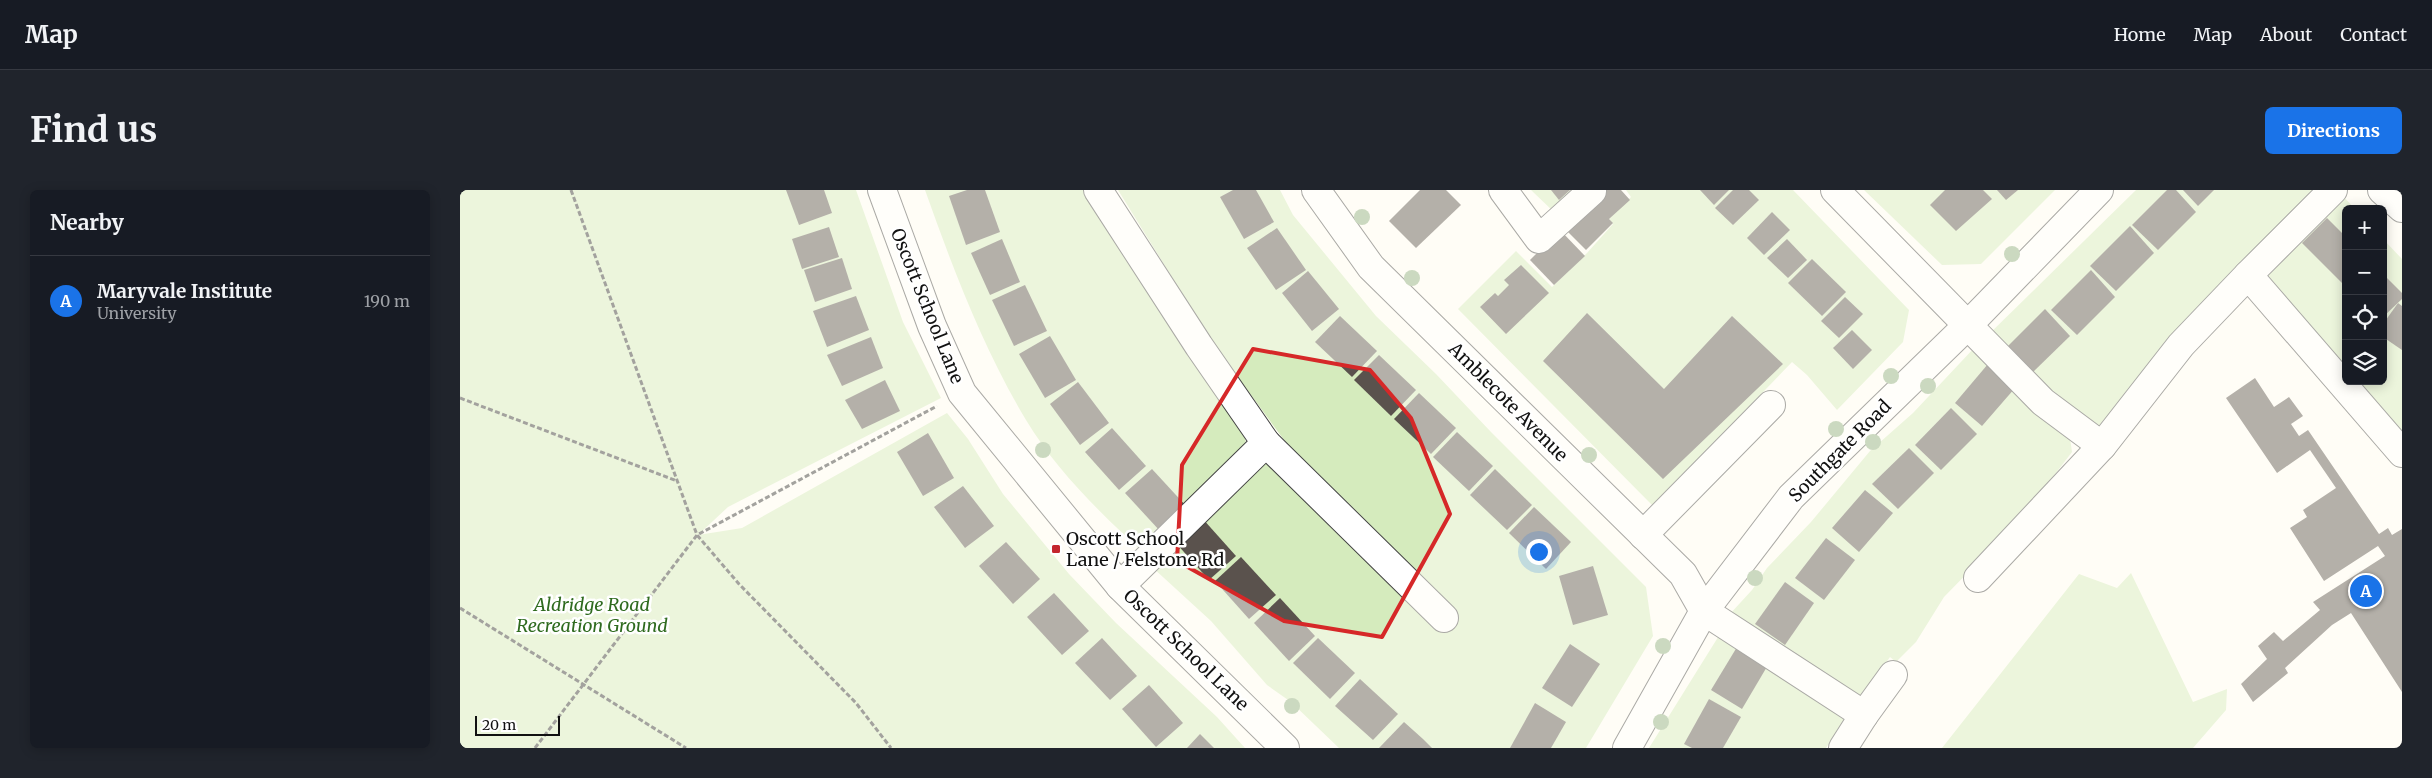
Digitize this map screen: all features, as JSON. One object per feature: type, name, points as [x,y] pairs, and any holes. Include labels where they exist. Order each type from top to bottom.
[{"type":"street","name":"Oscott School Lane","points":[[882,190],[932,326],[962,393],[1120,586],[1285,748]]},
{"type":"street","points":[[1098,190],[1199,346],[1266,443],[1444,618]]},
{"type":"street","points":[[1503,190],[1540,240],[1592,191]]},
{"type":"street","points":[[1835,190],[2043,402],[2102,446]]},
{"type":"street","name":"Southgate Road","points":[[1627,748],[1704,611],[1791,497],[1968,325],[2099,190]]},
{"type":"street","points":[[1978,578],[2102,446],[2181,345],[2333,190]]},
{"type":"street","points":[[2382,190],[2402,208]]},
{"type":"street","name":"Amblecote Avenue","points":[[1326,193],[1371,268],[1683,574],[1704,611]]},
{"type":"street","points":[[2248,275],[2402,453]]},
{"type":"street","points":[[1643,535],[1771,405]]},
{"type":"street","points":[[1120,586],[1266,443]]},
{"type":"street","points":[[1704,611],[1864,715]]},
{"type":"street","points":[[1843,748],[1893,675]]},
{"type":"path","points":[[571,190],[697,535],[739,584],[856,703],[890,748]]},
{"type":"path","points":[[535,748],[697,535],[962,393]]},
{"type":"path","points":[[460,398],[677,481]]},
{"type":"path","points":[[460,608],[686,748]]},
{"type":"highlighted area","points":[[1253,349],[1370,370],[1411,418],[1450,514],[1382,637],[1284,621],[1177,561],[1182,465]]},
{"type":"green space","name":"Aldridge Road Recreation Ground","points":[[460,190],[856,190],[903,322],[941,398],[728,507],[698,535],[742,528],[947,413],[968,439],[1003,494],[1069,574],[1116,623],[1217,717],[1245,748],[460,748]]},
{"type":"green space","points":[[925,190],[1088,190],[1221,402],[1240,425],[1245,437],[1247,453],[1144,553],[1080,491],[1051,456],[1026,420],[996,365],[970,308]]},
{"type":"green space","points":[[1118,190],[1280,190],[1293,215],[1376,316],[1436,374],[1491,432],[1646,587],[1653,636],[1586,748],[1339,748],[1291,702],[1267,685],[1211,621],[1152,567],[1258,463],[1273,462],[1442,633],[1459,617],[1399,561],[1363,518],[1287,444],[1212,342]]},
{"type":"green space","points":[[1531,190],[1580,190],[1556,214]]},
{"type":"green space","points":[[1626,190],[1793,190],[1909,310],[1903,342],[1837,410],[1807,375],[1792,362],[1653,506],[1458,309],[1516,251],[1552,287],[1613,224],[1609,219],[1631,197]]},
{"type":"green space","points":[[1864,190],[2055,190],[1981,264],[1942,265]]},
{"type":"green space","points":[[2136,190],[2321,190],[2103,425],[2094,427],[1983,340]]},
{"type":"green space","points":[[2342,195],[2351,205],[2342,205],[2342,364],[2283,303],[2268,275]]},
{"type":"green space","points":[[2387,243],[2402,259],[2402,437],[2360,385],[2387,385]]},
{"type":"green space","points":[[1975,347],[2070,438],[2072,452],[2026,512],[2001,533],[1986,554],[1944,597],[1916,642],[1896,662],[1890,657],[1863,695],[1848,698],[1729,615],[1752,590],[1767,568],[1811,522],[1870,451],[1913,413]]},
{"type":"green space","points":[[2131,573],[2193,702],[2227,689],[2226,710],[2193,748],[1942,748],[2079,574],[2117,588]]},
{"type":"green space","points":[[1720,634],[1832,702],[1829,709],[1845,718],[1826,748],[1649,748]]},
{"type":"building","points":[[786,190],[824,190],[832,213],[799,225]]},
{"type":"building","points":[[967,190],[985,190],[1000,232],[966,245],[949,196]]},
{"type":"building","points":[[1233,190],[1256,190],[1274,222],[1244,239],[1220,197]]},
{"type":"building","points":[[1420,190],[1446,190],[1461,205],[1416,248],[1389,221]]},
{"type":"building","points":[[1551,190],[1570,190],[1559,200]]},
{"type":"building","points":[[1603,190],[1621,190],[1630,200],[1609,219],[1613,223],[1586,250],[1564,228]]},
{"type":"building","points":[[1700,190],[1729,190],[1714,205]]},
{"type":"building","points":[[1733,190],[1749,190],[1759,200],[1733,225],[1715,208]]},
{"type":"building","points":[[1945,190],[1983,190],[1992,199],[1956,231],[1930,205]]},
{"type":"building","points":[[1997,190],[2018,190],[2006,200]]},
{"type":"building","points":[[2167,190],[2176,190],[2196,212],[2158,250],[2132,225]]},
{"type":"building","points":[[2183,190],[2214,190],[2198,206]]},
{"type":"building","points":[[1772,212],[1790,230],[1764,255],[1747,238]]},
{"type":"building","points":[[2327,218],[2342,233],[2342,283],[2302,243]]},
{"type":"building","points":[[2130,226],[2154,253],[2116,291],[2090,266]]},
{"type":"building","points":[[829,227],[839,257],[802,269],[792,239]]},
{"type":"building","points":[[1277,228],[1306,270],[1276,290],[1247,248]]},
{"type":"building","points":[[1560,230],[1585,256],[1554,285],[1530,260]]},
{"type":"building","points":[[1002,239],[1020,282],[990,295],[971,253]]},
{"type":"building","points":[[1787,239],[1807,260],[1788,278],[1767,258]]},
{"type":"building","points":[[842,258],[852,289],[815,302],[804,270]]},
{"type":"building","points":[[1812,259],[1846,292],[1822,316],[1788,283]]},
{"type":"building","points":[[1521,265],[1549,293],[1506,334],[1480,307],[1495,293],[1498,296],[1509,285],[1504,280]]},
{"type":"building","points":[[2091,270],[2115,297],[2077,335],[2051,310]]},
{"type":"building","points":[[1308,271],[1339,309],[1312,331],[1282,293]]},
{"type":"building","points":[[2387,278],[2402,293],[2402,299],[2387,313]]},
{"type":"building","points":[[1025,285],[1047,331],[1014,346],[992,300]]},
{"type":"building","points":[[856,296],[869,330],[827,347],[813,311]]},
{"type":"building","points":[[1845,297],[1863,314],[1839,338],[1821,321]]},
{"type":"building","points":[[2398,303],[2402,306],[2402,350],[2387,340],[2387,318]]},
{"type":"building","points":[[2045,309],[2070,336],[2031,374],[2005,349]]},
{"type":"building","points":[[1587,313],[1664,389],[1732,316],[1783,364],[1663,479],[1543,361]]},
{"type":"building","points":[[1340,316],[1377,351],[1352,377],[1315,342]]},
{"type":"building","points":[[1852,330],[1872,350],[1853,369],[1833,348]]},
{"type":"building","points":[[1050,336],[1076,380],[1045,398],[1019,354]]},
{"type":"building","points":[[871,337],[883,368],[842,386],[827,355]]},
{"type":"building","points":[[1379,355],[1416,390],[1391,416],[1354,380]]},
{"type":"building","points":[[1988,364],[2015,388],[1982,426],[1955,403]]},
{"type":"building","points":[[2255,378],[2274,407],[2289,397],[2303,416],[2291,424],[2299,436],[2308,430],[2379,534],[2388,528],[2392,535],[2402,529],[2402,692],[2351,613],[2332,625],[2285,668],[2288,673],[2253,702],[2241,684],[2267,659],[2258,646],[2274,632],[2283,641],[2320,610],[2313,602],[2385,556],[2378,546],[2324,581],[2290,528],[2307,517],[2303,510],[2336,488],[2310,450],[2277,473],[2226,398]]},
{"type":"building","points":[[885,380],[900,411],[862,429],[845,400]]},
{"type":"building","points":[[1078,382],[1109,423],[1080,445],[1050,404]]},
{"type":"building","points":[[1419,393],[1456,428],[1431,454],[1394,419]]},
{"type":"building","points":[[1951,408],[1977,434],[1941,470],[1915,445]]},
{"type":"building","points":[[1112,428],[1146,466],[1119,490],[1085,452]]},
{"type":"building","points":[[1457,432],[1493,466],[1469,491],[1433,457]]},
{"type":"building","points":[[928,433],[954,478],[923,496],[897,452]]},
{"type":"building","points":[[1909,448],[1934,473],[1898,509],[1872,484]]},
{"type":"building","points":[[1152,469],[1187,507],[1160,531],[1125,493]]},
{"type":"building","points":[[1495,469],[1532,505],[1507,530],[1470,495]]},
{"type":"building","points":[[963,486],[994,526],[965,548],[934,507]]},
{"type":"building","points":[[1865,490],[1893,513],[1859,552],[1832,528]]},
{"type":"building","points":[[1534,507],[1571,542],[1546,569],[1509,533]]},
{"type":"building","points":[[1202,518],[1236,556],[1209,580],[1175,542]]},
{"type":"building","points":[[1826,538],[1855,560],[1824,600],[1795,578]]},
{"type":"building","points":[[1006,542],[1040,579],[1013,604],[979,566]]},
{"type":"building","points":[[1241,557],[1276,595],[1249,619],[1215,581]]},
{"type":"building","points":[[1593,566],[1608,615],[1573,625],[1559,576]]},
{"type":"building","points":[[1785,582],[1814,603],[1785,645],[1755,624]]},
{"type":"building","points":[[1054,593],[1089,631],[1062,655],[1027,617]]},
{"type":"building","points":[[1280,598],[1315,636],[1289,661],[1254,623]]},
{"type":"building","points":[[1102,638],[1137,676],[1110,700],[1075,663]]},
{"type":"building","points":[[1318,638],[1355,673],[1330,699],[1293,663]]},
{"type":"building","points":[[1570,644],[1600,664],[1572,707],[1542,688]]},
{"type":"building","points":[[1737,647],[1768,665],[1742,709],[1711,690]]},
{"type":"building","points":[[1360,679],[1398,714],[1373,740],[1335,706]]},
{"type":"building","points":[[1149,685],[1183,723],[1156,747],[1122,709]]},
{"type":"building","points":[[1709,699],[1741,717],[1723,748],[1692,748],[1684,744]]},
{"type":"building","points":[[1535,703],[1566,722],[1551,748],[1510,748]]},
{"type":"building","points":[[1404,722],[1423,739],[1432,748],[1379,748]]},
{"type":"building","points":[[1200,734],[1214,748],[1187,748]]},
{"type":"place","name":"Oscott School Lane / Felstone Rd","points":[[1056,549]]},
{"type":"place","name":"Maryvale Institute","points":[[2366,591]]}]
